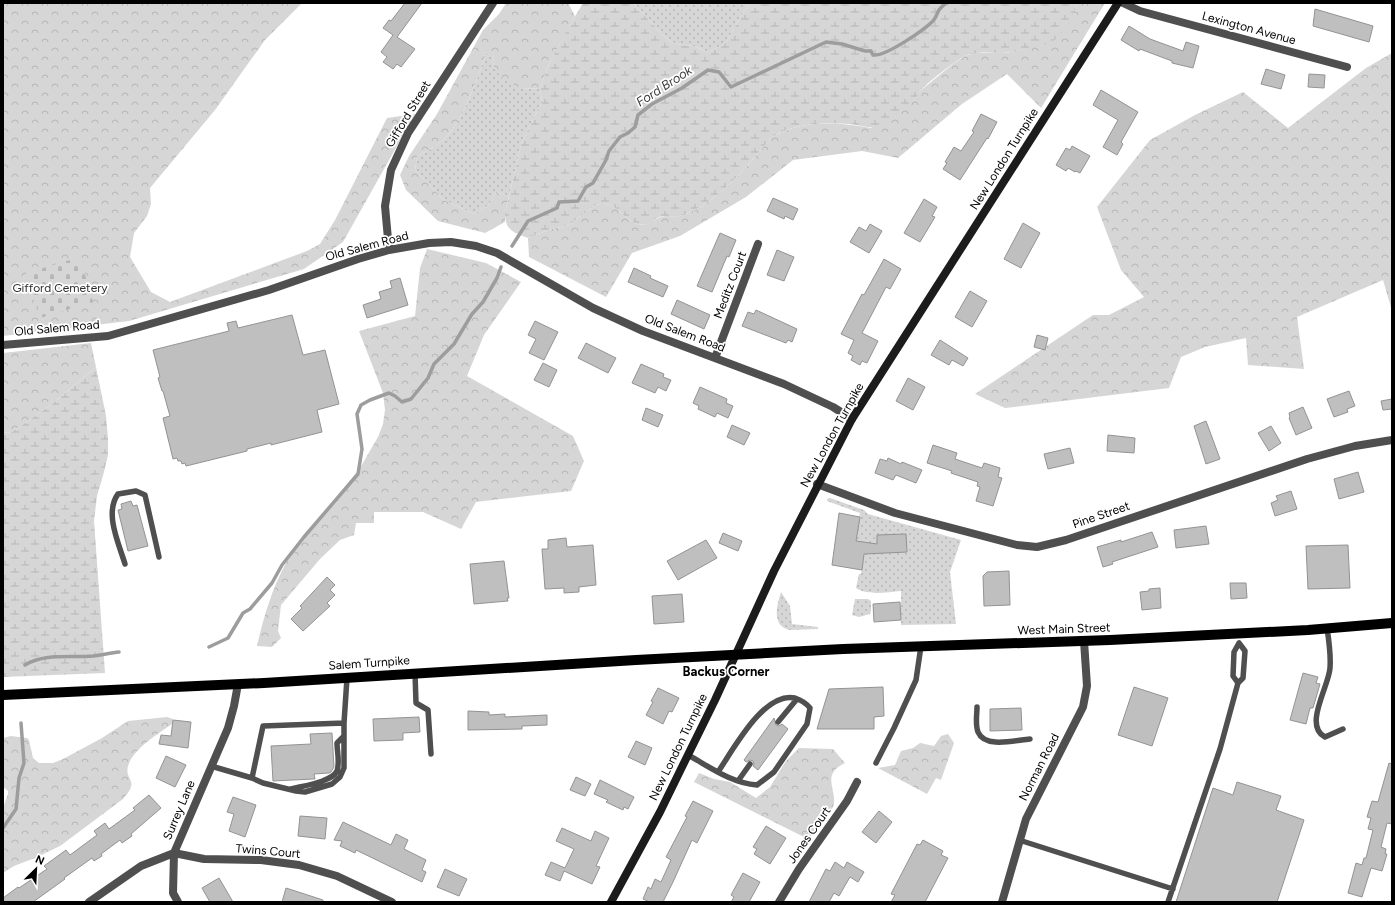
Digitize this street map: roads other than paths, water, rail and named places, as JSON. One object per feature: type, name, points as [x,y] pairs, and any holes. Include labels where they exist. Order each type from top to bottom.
[{"type":"main road","name":"New London Turnpike","points":[[611,902],[660,812],[736,655],[763,593],[817,484],[852,419],[1118,3]]},
{"type":"main road","name":"West Main Street","points":[[736,655],[921,646],[1084,641],[1392,623]]},
{"type":"main road","name":"Salem Turnpike","points":[[3,694],[238,684],[736,655]]},
{"type":"street","name":"Gifford Street","points":[[389,250],[385,206],[391,170],[408,133],[492,3]]},
{"type":"street","name":"Lexington Avenue","points":[[1123,3],[1140,11],[1347,67]]},
{"type":"street","name":"Old Salem Road","points":[[3,345],[108,336],[269,290],[358,259],[389,250],[429,243],[451,242],[476,246],[496,253],[593,308],[643,331],[784,384],[833,407],[852,419]]},
{"type":"street","name":"Meditz Court","points":[[715,358],[758,244]]},
{"type":"street","name":"Pine Street","points":[[817,484],[895,513],[1017,545],[1036,547],[1066,540],[1307,459],[1355,446],[1392,440]]},
{"type":"street","name":"Norman Road","points":[[1002,902],[1019,840],[1031,810],[1083,707],[1087,686],[1084,641]]},
{"type":"street","name":"Surrey Lane","points":[[89,902],[141,866],[174,853],[228,728],[238,684]]},
{"type":"street","name":"Jones Court","points":[[779,902],[799,869],[847,801],[857,782]]},
{"type":"street","name":"Twins Court","points":[[174,853],[204,859],[261,860],[299,865],[337,876],[378,899],[392,902]]},
{"type":"street","points":[[174,853],[173,893],[178,902]]},
{"type":"lane","points":[[124,564],[112,519],[114,500],[118,494],[136,492],[145,494],[159,557]]},
{"type":"lane","points":[[1327,628],[1330,669],[1317,712],[1315,724],[1320,734],[1325,736],[1343,729]]},
{"type":"lane","points":[[1168,902],[1220,749],[1238,683],[1243,678],[1245,651],[1239,644],[1234,652],[1234,676],[1238,683]]},
{"type":"lane","points":[[876,762],[894,728],[916,680],[921,646]]},
{"type":"lane","points":[[415,673],[416,703],[428,710],[431,754]]},
{"type":"lane","points":[[211,766],[268,784],[291,789],[327,779],[334,775],[337,770],[337,743],[344,736],[347,678]]},
{"type":"lane","points":[[688,755],[718,772],[738,781],[756,785],[774,772],[807,724],[810,708],[806,703],[788,697],[772,703],[749,725],[718,772]]},
{"type":"lane","points":[[778,722],[797,699]]},
{"type":"lane","points":[[977,707],[976,724],[978,732],[982,738],[994,743],[1030,739]]},
{"type":"lane","points":[[252,778],[263,726],[344,723]]},
{"type":"lane","points":[[738,781],[750,764]]},
{"type":"lane","points":[[1019,840],[1173,889]]},
{"type":"waterway","name":"Ford Brook","points":[[512,246],[528,221],[557,208],[559,202],[578,201],[586,187],[593,183],[606,160],[609,151],[620,137],[635,127],[638,115],[652,104],[682,88],[708,70],[719,72],[731,87],[826,42],[871,51],[873,55],[879,54],[886,52],[904,42],[922,30],[933,21],[939,10],[946,3]]},
{"type":"waterway","points":[[209,647],[228,638],[243,613],[250,609],[272,583],[282,565],[304,537],[358,474],[362,449],[357,414],[361,405],[389,393],[402,402],[411,399],[428,378],[434,364],[454,344],[472,314],[483,302],[497,278],[501,267]]},
{"type":"waterway","points":[[25,665],[33,661],[49,657],[93,656],[119,652]]},
{"type":"waterway","points":[[3,828],[16,809],[19,778],[24,763],[21,723]]},
{"type":"district","name":"Backus Corner","points":[[726,671]]},
{"type":"park label","name":"Gifford Cemetery","points":[[60,288]]}]
